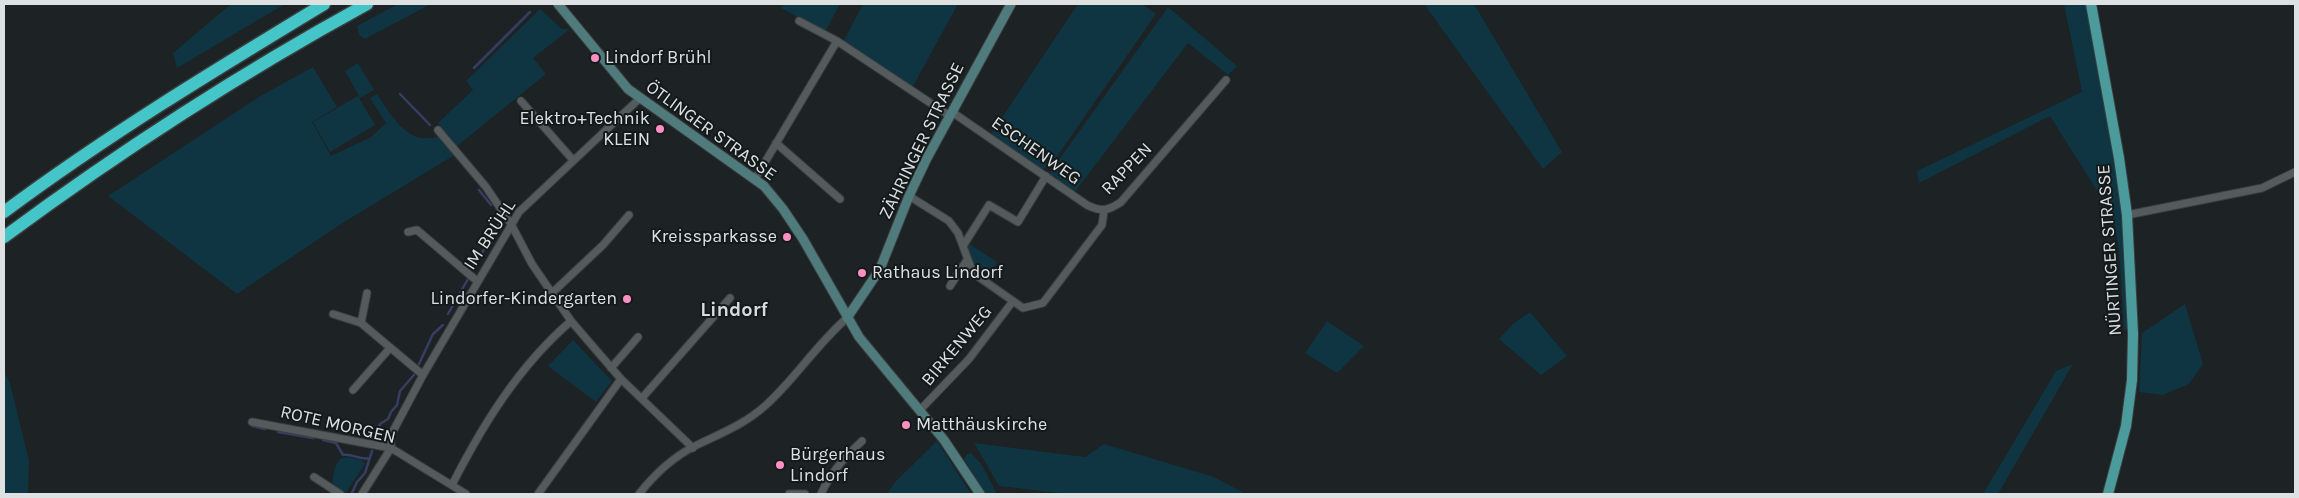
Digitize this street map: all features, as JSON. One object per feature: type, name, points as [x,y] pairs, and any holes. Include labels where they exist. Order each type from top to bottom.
[{"type":"highway","points":[[4,212],[51,177],[171,97],[324,4]]},
{"type":"highway","points":[[4,237],[98,169],[223,88],[368,4]]},
{"type":"main road","name":"NÜRTINGER STRASSE","points":[[2092,4],[2127,215],[2133,334],[2132,380],[2126,426],[2108,494]]},
{"type":"street","name":"ÖTLINGER STRASSE","points":[[558,4],[613,73],[639,99],[755,179],[783,209],[803,239],[859,337],[956,456],[980,494]]},
{"type":"street","name":"ZÄHRINGER STRASSE","points":[[847,318],[880,269],[909,196],[1011,4]]},
{"type":"street","name":"ESCHENWEG","points":[[799,21],[837,41],[1046,176],[1087,205],[1104,211]]},
{"type":"street","points":[[755,179],[837,41]]},
{"type":"street","name":"RAPPEN","points":[[1013,301],[1023,308],[1043,303],[1102,225],[1104,211],[1112,208],[1132,190],[1226,80]]},
{"type":"street","name":"IM BRÜHL","points":[[362,494],[390,448],[391,434],[423,375],[519,212],[639,99]]},
{"type":"street","points":[[521,101],[573,160]]},
{"type":"street","points":[[438,130],[486,187],[511,224],[532,264],[571,321],[621,379],[692,448]]},
{"type":"street","points":[[776,143],[840,199]]},
{"type":"street","points":[[2127,215],[2262,188],[2295,172]]},
{"type":"street","points":[[962,246],[989,205],[1018,222],[1046,176]]},
{"type":"street","name":"BIRKENWEG","points":[[909,196],[950,221],[958,233],[973,273],[1013,301],[969,359],[920,410]]},
{"type":"street","points":[[552,293],[603,245],[629,215]]},
{"type":"street","points":[[408,232],[417,230],[477,281]]},
{"type":"street","points":[[950,286],[967,260]]},
{"type":"street","points":[[361,323],[368,293]]},
{"type":"street","points":[[642,398],[730,298]]},
{"type":"street","points":[[333,314],[361,323],[423,375]]},
{"type":"street","points":[[639,494],[667,465],[692,448],[731,430],[767,405],[822,342],[847,318]]},
{"type":"street","points":[[452,485],[488,418],[509,389],[532,360],[571,321]]},
{"type":"street","points":[[611,368],[638,337]]},
{"type":"street","points":[[353,390],[390,348]]},
{"type":"street","points":[[538,494],[621,379]]},
{"type":"street","name":"ROTE MORGEN","points":[[252,422],[390,448],[466,494]]},
{"type":"street","points":[[821,494],[826,481],[842,460],[862,441]]},
{"type":"street","points":[[314,477],[340,494]]},
{"type":"street","points":[[789,494],[805,494]]},
{"type":"shaded area","points":[[231,4],[285,4],[177,68],[173,53]]},
{"type":"shaded area","points":[[398,4],[431,4],[365,39],[359,35],[357,26]]},
{"type":"shaded area","points":[[784,4],[840,4],[825,32],[781,8]]},
{"type":"shaded area","points":[[863,4],[958,4],[912,88],[843,42]]},
{"type":"shaded area","points":[[1078,4],[1142,4],[1156,14],[1051,165],[1041,170],[991,134]]},
{"type":"shaded area","points":[[1424,4],[1474,4],[1562,152],[1543,169]]},
{"type":"shaded area","points":[[2064,4],[2087,4],[2112,143],[2122,214],[2129,329],[2124,330],[2119,249],[2113,216],[2050,116],[1919,183],[1917,171],[2082,92]]},
{"type":"shaded area","points":[[1168,7],[1237,66],[1228,75],[1188,43],[1074,193],[1048,175]]},
{"type":"shaded area","points":[[540,9],[562,29],[570,29],[533,58],[546,74],[457,146],[438,123],[473,90],[466,81]]},
{"type":"shaded area","points":[[358,63],[374,90],[360,98],[345,71]]},
{"type":"shaded area","points":[[313,67],[337,107],[312,122],[331,156],[371,137],[386,123],[370,98],[377,94],[395,120],[407,132],[421,138],[440,137],[456,154],[341,224],[237,294],[108,196],[262,95]]},
{"type":"shaded area","points":[[358,96],[375,125],[330,152],[313,122]]},
{"type":"shaded area","points":[[968,243],[997,262],[990,273],[972,262],[966,247]]},
{"type":"shaded area","points":[[2185,304],[2203,364],[2189,384],[2163,395],[2139,392],[2142,333]]},
{"type":"shaded area","points":[[1530,312],[1567,356],[1541,375],[1499,339],[1513,324]]},
{"type":"shaded area","points":[[1327,321],[1364,346],[1337,373],[1305,353]]},
{"type":"shaded area","points":[[573,340],[612,381],[596,402],[548,366]]},
{"type":"shaded area","points":[[2073,364],[1998,494],[1983,494],[2056,371]]},
{"type":"shaded area","points":[[4,371],[10,383],[29,461],[28,494],[4,494]]},
{"type":"shaded area","points":[[937,441],[971,494],[887,494],[896,481]]},
{"type":"shaded area","points":[[974,443],[1085,457],[1104,444],[1214,477],[1246,494],[1067,494],[999,486]]},
{"type":"shaded area","points":[[971,453],[982,465],[997,494],[985,494],[964,459],[967,454]]},
{"type":"shaded area","points":[[347,457],[361,460],[365,464],[345,494],[333,486],[333,479],[338,462],[340,459]]},
{"type":"waterway","points":[[474,68],[530,12]]},
{"type":"waterway","points":[[400,94],[430,125]]},
{"type":"waterway","points":[[479,190],[491,205]]},
{"type":"waterway","points":[[473,268],[501,221],[498,215]]},
{"type":"waterway","points":[[448,314],[468,279]]},
{"type":"waterway","points":[[419,364],[433,334],[443,325]]},
{"type":"waterway","points":[[375,439],[380,424],[388,419],[397,405],[400,391],[414,375]]},
{"type":"waterway","points":[[252,426],[265,429]]},
{"type":"waterway","points":[[278,432],[313,438]]},
{"type":"waterway","points":[[323,440],[336,443],[343,455],[363,459],[370,458]]},
{"type":"waterway","points":[[352,493],[357,482],[365,473],[372,451]]},
{"type":"place","name":"Lindorf Brühl","points":[[595,58]]},
{"type":"place","name":"Elektro+Technik KLEIN","points":[[660,129]]},
{"type":"place","name":"Kreissparkasse","points":[[787,237]]},
{"type":"place","name":"Rathaus Lindorf","points":[[862,273]]},
{"type":"place","name":"Lindorfer-Kindergarten","points":[[627,299]]},
{"type":"place","name":"Matthäuskirche","points":[[906,425]]},
{"type":"place","name":"Bürgerhaus Lindorf","points":[[780,465]]},
{"type":"district","name":"Lindorf","points":[[734,310]]}]
